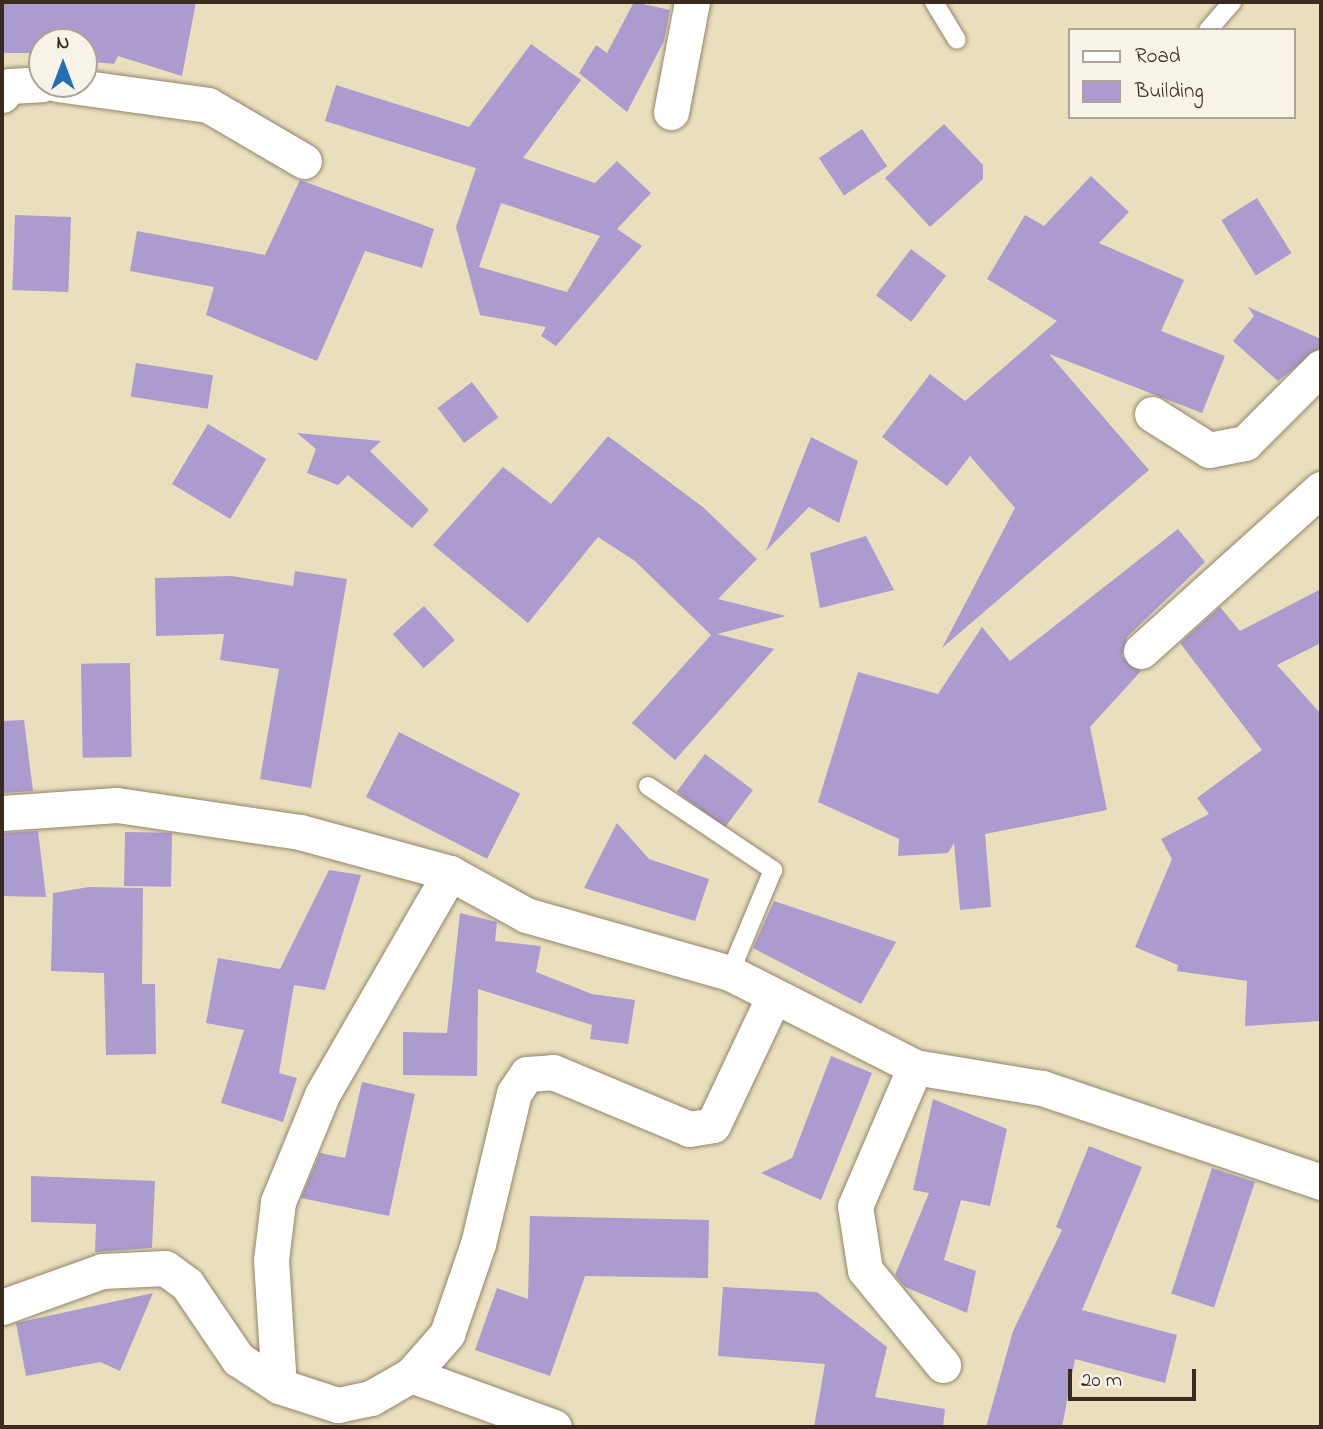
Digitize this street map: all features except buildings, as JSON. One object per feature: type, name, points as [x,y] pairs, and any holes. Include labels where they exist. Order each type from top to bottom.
[{"type":"street","points":[[671,112],[692,2]]},
{"type":"street","points":[[2,95],[9,86],[28,85]]},
{"type":"street","points":[[98,90],[208,105],[303,161]]},
{"type":"street","points":[[1152,414],[1209,450],[1245,443],[1321,367]]},
{"type":"street","points":[[1141,651],[1321,489]]},
{"type":"street","points":[[2,813],[117,805],[300,832],[450,873],[526,915],[730,973],[773,998],[915,1067],[1042,1088],[1321,1182]]},
{"type":"street","points":[[279,1385],[271,1260],[278,1202],[329,1083],[450,873]]},
{"type":"street","points":[[2,1307],[102,1271],[165,1268],[187,1284],[238,1359],[279,1385],[338,1405],[371,1398],[411,1375],[447,1334],[478,1244],[514,1093],[527,1074],[553,1072],[689,1129],[713,1125],[773,998]]},
{"type":"street","points":[[915,1067],[855,1206],[865,1270],[943,1365]]},
{"type":"street","points":[[411,1375],[554,1427]]},
{"type":"lane","points":[[934,2],[957,40]]},
{"type":"lane","points":[[1210,28],[1232,2]]},
{"type":"lane","points":[[648,786],[773,870],[730,973]]}]
